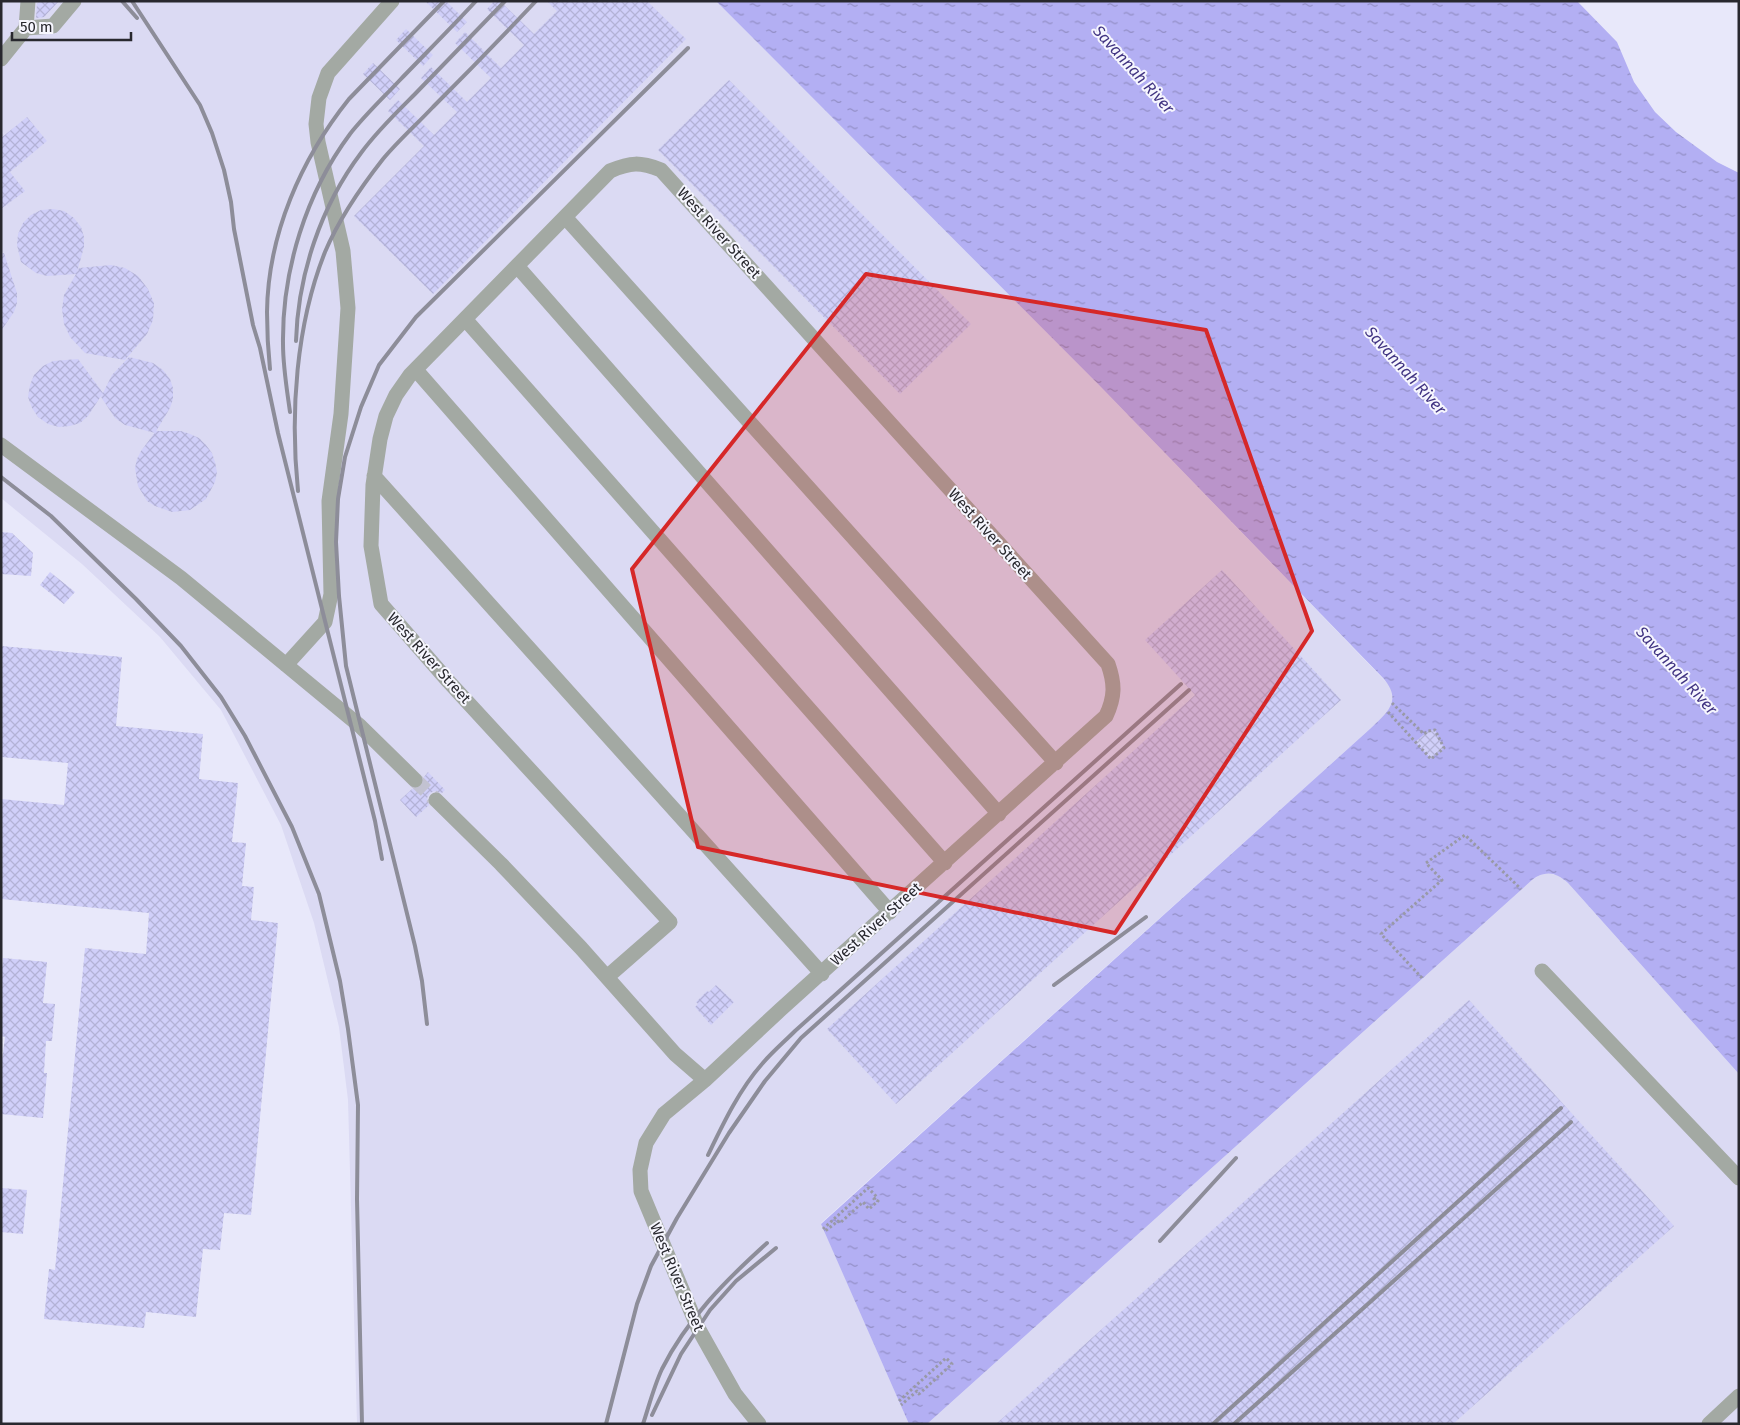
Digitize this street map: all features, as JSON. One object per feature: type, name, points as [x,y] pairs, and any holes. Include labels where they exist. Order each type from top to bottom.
[{"type":"street","points":[[1,59],[26,28],[28,1]]},
{"type":"street","points":[[26,28],[53,26],[74,1]]},
{"type":"street","points":[[286,665],[325,622],[331,594],[329,501],[345,367],[348,308],[343,251],[318,142],[316,124],[319,98],[328,73],[392,1]]},
{"type":"street","name":"West River Street","points":[[607,977],[670,922],[455,689],[381,604],[371,546],[372,485],[386,416],[396,395],[416,370],[610,171],[624,165],[645,164],[662,170],[1108,664],[1113,679],[1113,702],[1106,716],[705,1080],[664,1114],[646,1143],[640,1170],[641,1191],[698,1328],[735,1394],[759,1424]]},
{"type":"street","points":[[565,217],[1056,763]]},
{"type":"street","points":[[517,266],[999,814]]},
{"type":"street","points":[[465,319],[945,863]]},
{"type":"street","points":[[416,370],[890,912]]},
{"type":"street","points":[[1,445],[181,578],[360,726],[415,780]]},
{"type":"street","points":[[374,476],[822,974]]},
{"type":"street","points":[[436,800],[508,871],[676,1054],[705,1080]]},
{"type":"street","points":[[1542,971],[1739,1178]]},
{"type":"street","points":[[1709,1424],[1739,1396]]},
{"type":"path","points":[[1388,712],[1431,759],[1444,748],[1435,730],[1424,734],[1392,704]]},
{"type":"path","points":[[1422,978],[1381,934],[1442,880],[1426,863],[1465,835],[1522,889]]},
{"type":"path","points":[[868,1188],[877,1197],[874,1199],[878,1201],[869,1209],[863,1202],[840,1223],[838,1221],[824,1230],[868,1188]]},
{"type":"path","points":[[946,1358],[952,1364],[919,1394],[917,1391],[900,1403],[946,1358]]},
{"type":"highlighted area","points":[[866,274],[1206,330],[1312,631],[1115,933],[698,847],[632,569]]},
{"type":"shaded area","points":[[1,1],[716,1],[1100,386],[1390,686],[1393,697],[1391,706],[1386,714],[821,1223],[909,1424],[357,1424],[348,1100],[339,1027],[314,923],[281,825],[221,710],[160,637],[82,564],[1,498]]},
{"type":"shaded area","points":[[1548,873],[1560,876],[1568,883],[1739,1074],[1739,1424],[927,1424],[1532,880]]},
{"type":"water","name":"Savannah River","points":[[716,1],[1577,1],[1617,42],[1634,82],[1655,112],[1676,132],[1717,162],[1739,173],[1739,1074],[1568,883],[1559,876],[1541,875],[1532,880],[927,1424],[909,1424],[821,1224],[1383,717],[1391,706],[1392,694],[1384,679],[1100,386]]},
{"type":"building","points":[[40,1],[59,1],[44,17],[36,18],[37,4]]},
{"type":"building","points":[[425,1],[446,1],[467,22],[457,32]]},
{"type":"building","points":[[494,1],[500,1],[534,34],[557,11],[547,1],[647,1],[686,39],[433,294],[354,216],[424,146],[388,111],[398,100],[434,135],[457,112],[421,78],[431,67],[467,102],[491,78],[455,43],[465,32],[501,68],[524,45],[487,9]]},
{"type":"building","points":[[406,29],[433,55],[423,66],[396,40]]},
{"type":"building","points":[[373,63],[400,89],[390,100],[363,74]]},
{"type":"building","points":[[729,80],[971,324],[900,394],[658,150]]},
{"type":"building","points":[[27,117],[47,141],[10,172],[25,191],[1,209],[1,138]]},
{"type":"building","points":[[53,209],[64,211],[74,218],[81,227],[84,247],[77,272],[79,268],[111,265],[125,268],[138,276],[148,289],[154,303],[153,320],[147,334],[125,360],[85,353],[70,337],[64,324],[62,309],[64,295],[76,274],[47,276],[36,273],[21,262],[17,245],[18,234],[23,223],[31,215],[41,210]]},
{"type":"building","points":[[4,253],[17,293],[17,303],[14,312],[1,331],[1,254]]},
{"type":"building","points":[[129,357],[153,363],[163,370],[170,379],[173,388],[173,399],[170,408],[155,433],[125,425],[115,418],[101,397],[112,375]]},
{"type":"building","points":[[78,359],[103,393],[88,416],[80,423],[59,427],[48,424],[38,417],[28,397],[34,375],[43,366],[53,361]]},
{"type":"building","points":[[156,431],[181,431],[190,434],[199,438],[212,453],[217,472],[215,482],[206,499],[190,510],[172,512],[155,506],[147,501],[138,486],[135,468],[137,459]]},
{"type":"building","points":[[1,532],[12,533],[33,553],[31,576],[1,574]]},
{"type":"building","points":[[1222,570],[1341,700],[896,1104],[827,1029],[1195,695],[1145,640]]},
{"type":"building","points":[[50,572],[75,592],[64,604],[40,585]]},
{"type":"building","points":[[1,646],[122,657],[116,726],[203,734],[199,779],[238,783],[232,842],[246,843],[242,886],[254,887],[251,920],[278,923],[251,1215],[224,1213],[220,1250],[203,1249],[196,1317],[146,1312],[144,1328],[44,1319],[49,1269],[55,1270],[85,948],[146,954],[149,913],[1,899],[1,799],[64,805],[68,763],[1,757]]},
{"type":"building","points":[[1435,730],[1444,748],[1431,759],[1415,742],[1428,731]]},
{"type":"building","points":[[428,772],[445,790],[442,793],[434,791],[430,793],[427,798],[429,805],[416,817],[400,800],[412,789],[421,787],[424,777]]},
{"type":"building","points":[[3,958],[47,962],[43,1003],[55,1004],[52,1041],[46,1041],[44,1073],[47,1073],[43,1118],[1,1114],[1,1069],[5,1037],[1,1036],[1,976]]},
{"type":"building","points":[[716,985],[734,1002],[711,1025],[695,1007],[698,1004],[696,1002]]},
{"type":"building","points":[[1469,1000],[1674,1226],[1453,1424],[996,1424]]},
{"type":"building","points":[[1,1188],[27,1190],[23,1234],[1,1232]]},
{"type":"tunnel","points":[[415,780],[436,800]]},
{"type":"railway","points":[[122,1],[137,18]]},
{"type":"railway","points":[[132,1],[200,105],[212,133],[224,170],[253,325],[260,348],[278,433],[375,821],[382,859]]},
{"type":"railway","points":[[270,369],[267,312],[273,254],[290,199],[302,172],[332,122],[349,99],[444,1]]},
{"type":"railway","points":[[290,412],[285,378],[284,316],[292,261],[309,207],[334,157],[350,134],[476,1]]},
{"type":"railway","points":[[296,341],[301,291],[307,266],[323,218],[334,195],[361,153],[380,130],[505,1]]},
{"type":"railway","points":[[298,491],[295,400],[302,339],[307,309],[315,280],[337,227],[383,159],[536,1]]},
{"type":"railway","points":[[427,1024],[422,981],[415,946],[346,666],[336,542],[338,499],[345,457],[361,407],[379,365],[416,317],[688,48]]},
{"type":"railway","points":[[1,477],[51,516],[136,599],[181,646],[221,697],[245,736],[292,827],[319,894],[340,981],[358,1105],[357,1199],[362,1424]]},
{"type":"railway","points":[[708,1155],[739,1096],[754,1074],[774,1051],[1181,684]]},
{"type":"railway","points":[[606,1424],[637,1304],[651,1266],[677,1218],[729,1133],[765,1081],[801,1038],[1189,690]]},
{"type":"railway","points":[[1054,985],[1146,917]]},
{"type":"railway","points":[[1213,1424],[1561,1108]]},
{"type":"railway","points":[[1234,1424],[1571,1122]]},
{"type":"railway","points":[[1160,1241],[1236,1158]]},
{"type":"railway","points":[[643,1424],[662,1369],[683,1333],[722,1286],[767,1243]]},
{"type":"railway","points":[[652,1415],[681,1354],[710,1310],[736,1281],[776,1248]]}]
